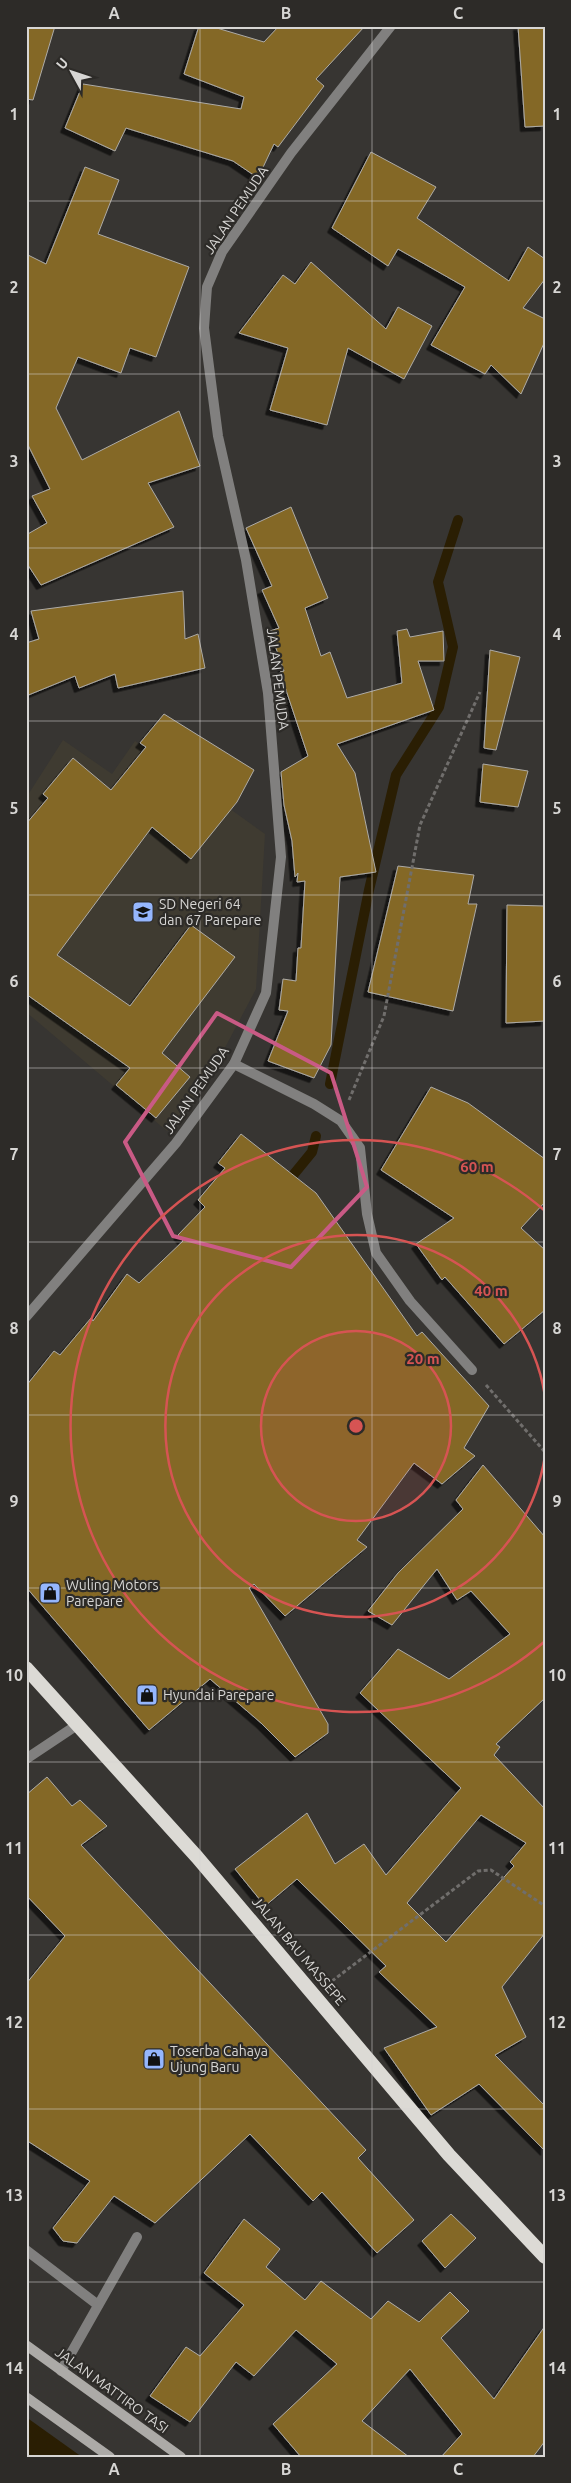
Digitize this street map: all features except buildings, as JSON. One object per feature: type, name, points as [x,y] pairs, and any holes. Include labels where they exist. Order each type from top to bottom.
[{"type":"highway","name":"JALAN BAU MASSEPE","points":[[26,1668],[197,1857],[449,2155],[545,2257]]},
{"type":"main road","name":"JALAN MATTIRO TASI","points":[[26,2345],[181,2457]]},
{"type":"main road","points":[[26,2397],[110,2457]]},
{"type":"street","name":"JALAN PEMUDA","points":[[26,1317],[176,1143],[234,1064],[266,993],[281,857],[268,693],[246,560],[218,436],[204,328],[207,287],[222,252],[291,153],[391,26]]},
{"type":"street","points":[[234,1064],[314,1104],[340,1121],[360,1148],[367,1214],[376,1253],[410,1301],[472,1370]]},
{"type":"street","points":[[26,1760],[77,1725]]},
{"type":"street","points":[[62,2371],[137,2237]]},
{"type":"street","points":[[26,2250],[98,2305]]},
{"type":"path","points":[[340,1121],[384,1016],[420,825],[480,692]]},
{"type":"path","points":[[472,1370],[545,1452]]},
{"type":"path","points":[[314,1994],[478,1871],[491,1870],[545,1906]]},
{"type":"highlighted area","points":[[217,1013],[331,1073],[367,1187],[291,1267],[173,1236],[125,1142]]},
{"type":"shaded area","name":"SD Negeri 64 dan 67 Parepare","points":[[63,740],[112,774],[135,741],[265,834],[256,989],[209,1078],[167,1131],[26,1012],[26,798]]},
{"type":"shaded area","points":[[26,2417],[82,2457],[26,2457]]},
{"type":"waterway","points":[[330,1084],[369,890],[396,775],[439,707],[453,647],[438,582],[458,520]]},
{"type":"waterway","points":[[285,1185],[312,1152],[316,1136]]},
{"type":"place","name":"SD Negeri 64 dan 67 Parepare","points":[[143,912]]},
{"type":"place","name":"Wuling Motors Parepare","points":[[50,1593]]},
{"type":"place","name":"Hyundai Parepare","points":[[147,1695]]},
{"type":"place","name":"Toserba Cahaya Ujung Baru","points":[[154,2059]]}]
